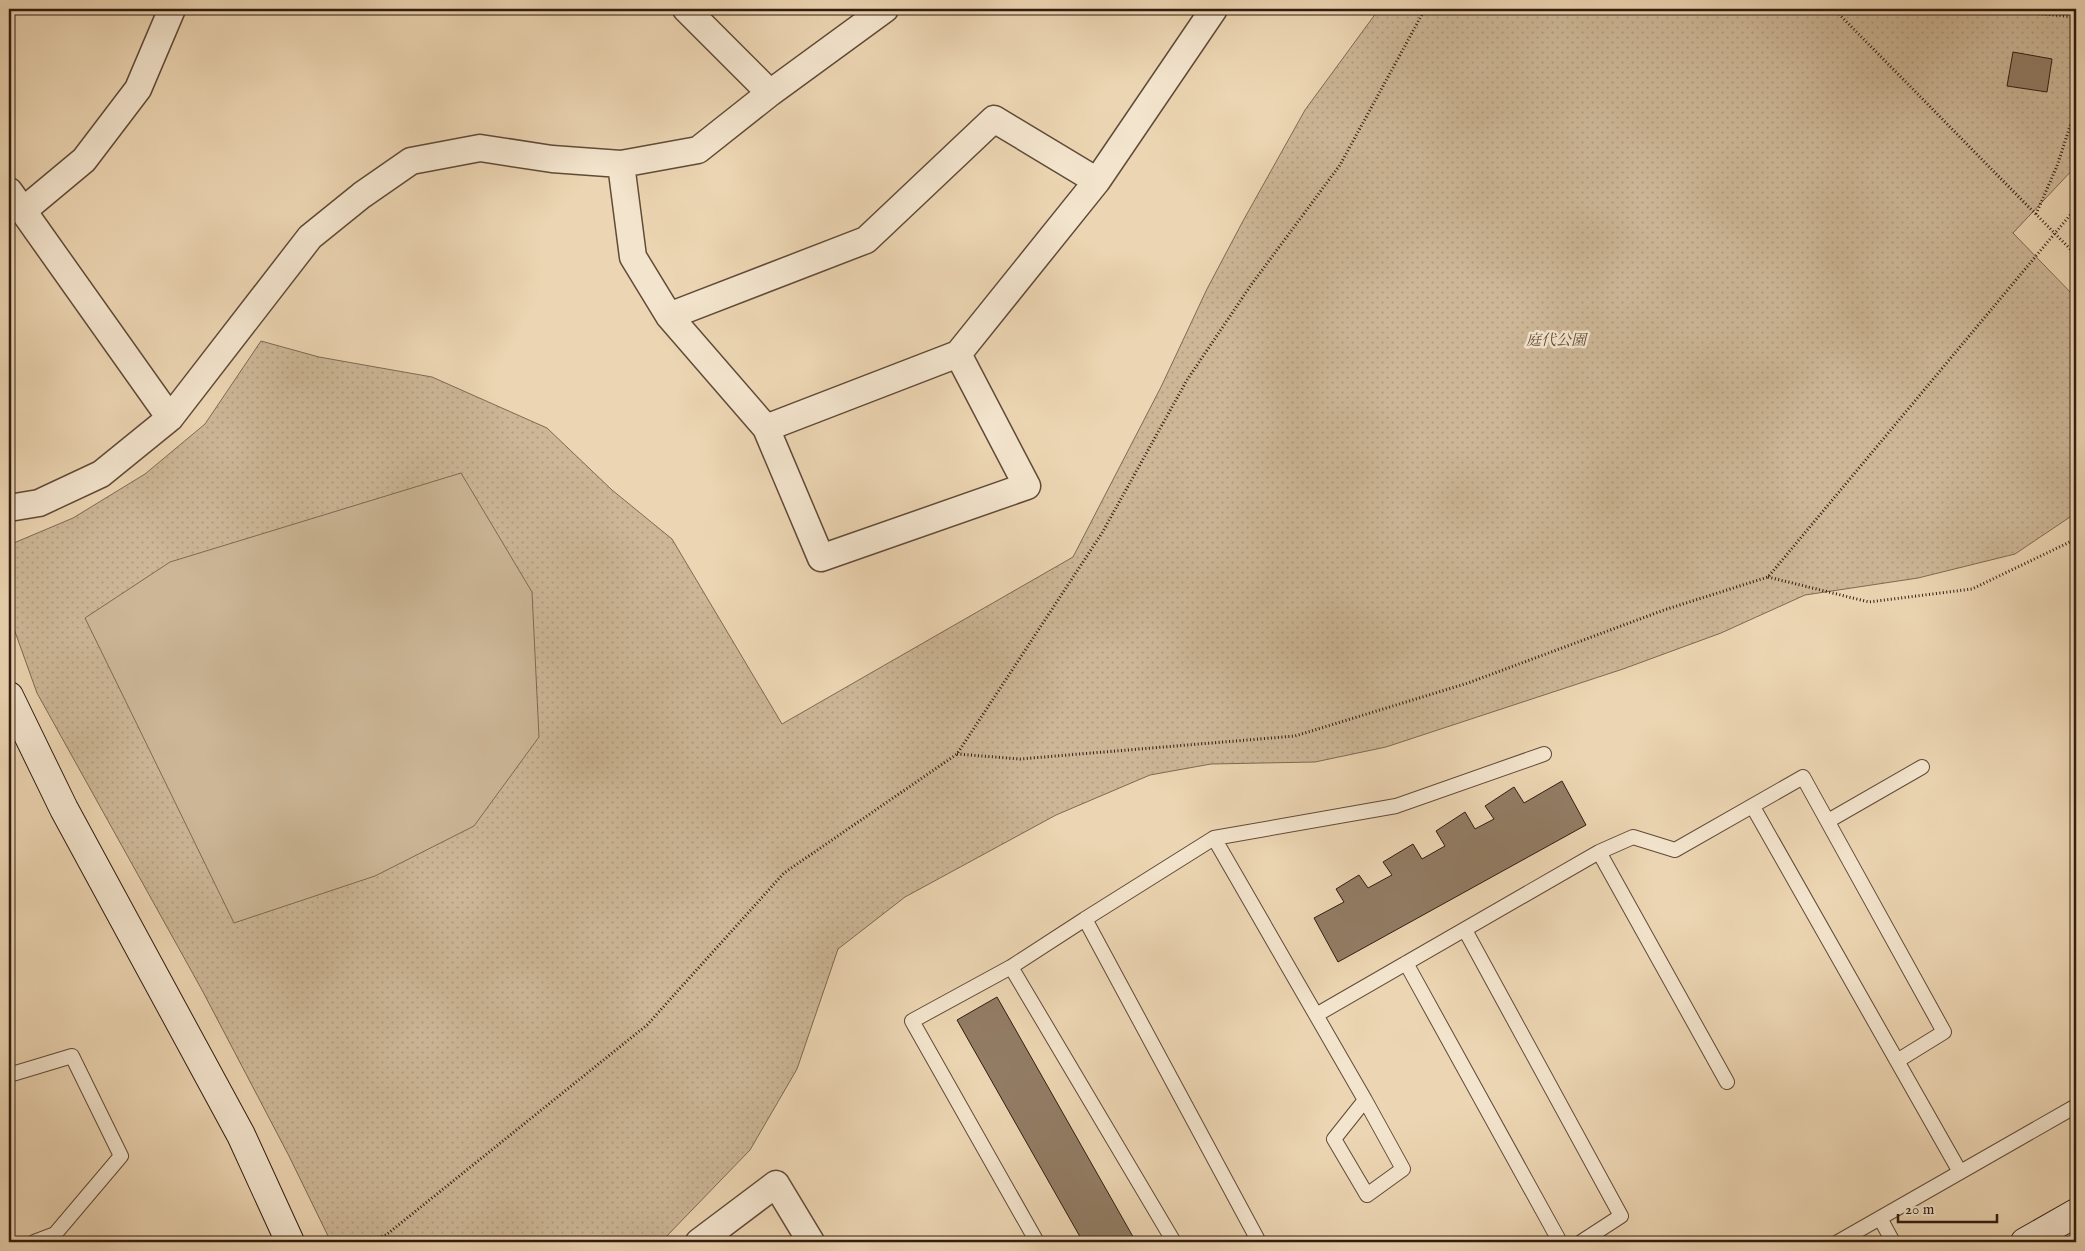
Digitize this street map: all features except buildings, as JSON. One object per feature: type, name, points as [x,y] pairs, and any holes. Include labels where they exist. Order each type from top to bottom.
[{"type":"street","points":[[170,418],[16,200],[84,160],[138,89],[172,9]]},
{"type":"street","points":[[686,9],[770,93]]},
{"type":"street","points":[[9,508],[39,503],[101,474],[170,418],[310,237],[362,194],[411,161],[480,148],[552,158],[621,164],[698,150],[770,93],[885,9]]},
{"type":"street","points":[[766,428],[958,354],[1097,181],[1214,9]]},
{"type":"street","points":[[669,316],[866,240],[994,119],[1097,181]]},
{"type":"street","points":[[621,164],[633,257],[669,316],[766,428],[821,558],[1028,486],[958,354]]},
{"type":"street","points":[[9,696],[64,809],[241,1135],[290,1242]]},
{"type":"street","points":[[699,1242],[776,1184],[811,1242]]},
{"type":"street","points":[[2025,1242],[2076,1213]]},
{"type":"lane","points":[[1036,1242],[912,1021],[1011,967],[1214,838],[1396,806],[1544,754]]},
{"type":"lane","points":[[1828,822],[1922,767]]},
{"type":"lane","points":[[1316,1015],[1599,852],[1633,838],[1676,850],[1804,777],[1944,1032],[1897,1061]]},
{"type":"lane","points":[[1753,807],[1960,1172]]},
{"type":"lane","points":[[1214,838],[1365,1100],[1404,1169],[1368,1195],[1334,1139],[1365,1100]]},
{"type":"lane","points":[[1599,852],[1727,1082]]},
{"type":"lane","points":[[1085,919],[1259,1242]]},
{"type":"lane","points":[[1465,930],[1621,1216],[1581,1242]]},
{"type":"lane","points":[[1406,963],[1560,1242]]},
{"type":"lane","points":[[1011,967],[1174,1242]]},
{"type":"lane","points":[[9,1076],[72,1056],[121,1156],[55,1234],[34,1242]]},
{"type":"lane","points":[[1838,1242],[2076,1106]]},
{"type":"lane","points":[[1880,1218],[1893,1242]]},
{"type":"path","points":[[365,1242],[386,1235],[647,1025],[784,873],[957,754],[1102,533],[1186,380],[1251,285],[1340,165],[1425,9]]},
{"type":"path","points":[[1834,9],[2076,255]]},
{"type":"path","points":[[2012,9],[2031,13],[2076,16]]},
{"type":"path","points":[[2036,214],[2057,166],[2076,108]]},
{"type":"path","points":[[1768,577],[2076,208]]},
{"type":"path","points":[[957,754],[1020,759],[1295,736],[1468,683],[1664,610],[1768,577],[1869,602],[1972,589],[2076,540]]},
{"type":"green space","name":"庭代公園","points":[[1379,9],[2076,9],[2076,166],[2013,233],[2076,298],[2076,513],[2015,554],[1918,578],[1805,595],[1721,633],[1623,669],[1386,747],[1315,762],[1211,764],[1150,775],[1056,815],[905,897],[838,949],[797,1069],[750,1150],[661,1242],[331,1242],[289,1156],[202,990],[37,693],[9,615],[9,545],[73,518],[145,474],[205,424],[261,341],[319,357],[432,377],[547,428],[612,490],[672,539],[782,724],[1073,557],[1161,387],[1207,289],[1243,221],[1305,110]]},
{"type":"green space","points":[[461,473],[532,592],[539,737],[474,826],[375,876],[234,923],[85,618],[170,562]]}]
